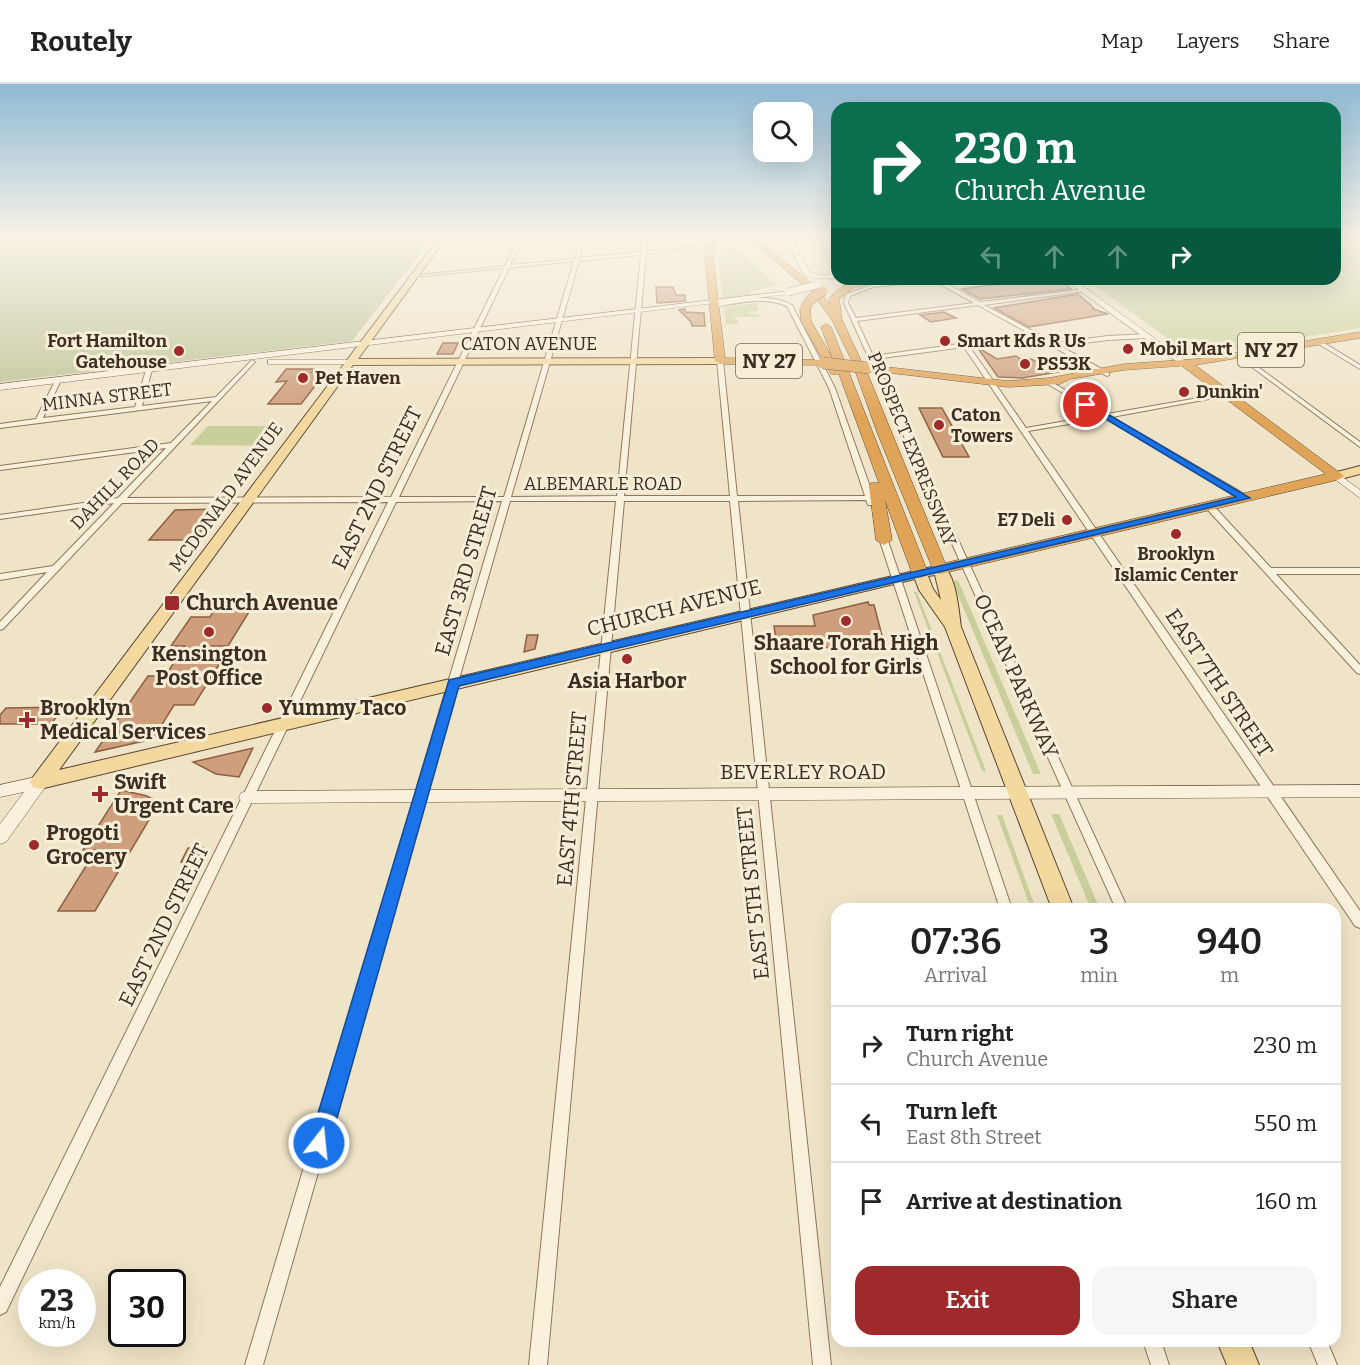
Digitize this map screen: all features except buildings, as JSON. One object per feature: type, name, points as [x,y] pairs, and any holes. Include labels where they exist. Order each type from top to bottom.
[{"type":"highway","name":"EAST 5TH STREET","points":[[714,298],[720,361]]},
{"type":"highway","name":"PROSPECT EXPRESSWAY","points":[[807,298],[815,307],[832,337],[876,461],[920,573]]},
{"type":"highway","points":[[813,298],[805,308],[806,321],[843,393],[856,405]]},
{"type":"highway","name":"PROSPECT EXPRESSWAY","points":[[820,298],[837,320],[856,359],[883,432],[940,569]]},
{"type":"highway","points":[[835,298],[837,320]]},
{"type":"highway","name":"CATON AVENUE","points":[[720,361],[873,365],[887,372],[1023,385],[1130,370],[1133,367],[1239,355],[1360,335]]},
{"type":"highway","name":"NY 27","points":[[1183,362],[1337,476]]},
{"type":"highway","points":[[876,461],[872,470],[879,498],[884,540]]},
{"type":"highway","name":"CHURCH AVENUE","points":[[940,569],[1337,476]]},
{"type":"main road","name":"MCDONALD AVENUE","points":[[0,837],[397,298]]},
{"type":"main road","points":[[0,387],[753,298]]},
{"type":"main road","points":[[1096,298],[1183,362]]},
{"type":"main road","name":"CATON AVENUE","points":[[181,366],[252,362],[720,361]]},
{"type":"main road","name":"CHURCH AVENUE","points":[[1337,476],[1360,471]]},
{"type":"main road","points":[[1337,476],[1360,494]]},
{"type":"main road","name":"CHURCH AVENUE","points":[[0,791],[940,569]]},
{"type":"main road","name":"OCEAN PARKWAY","points":[[940,569],[948,587],[953,627],[1062,903]]},
{"type":"main road","name":"OCEAN PARKWAY","points":[[920,573],[926,590],[953,627]]},
{"type":"main road","name":"BEVERLEY ROAD","points":[[247,797],[1360,791]]},
{"type":"main road","points":[[1236,1347],[1243,1365]]},
{"type":"street","name":"EAST 2ND STREET","points":[[0,1306],[491,298]]},
{"type":"street","name":"EAST 3RD STREET","points":[[254,1365],[565,298]]},
{"type":"street","name":"EAST 4TH STREET","points":[[538,1365],[640,298]]},
{"type":"street","name":"OCEAN PARKWAY","points":[[847,298],[846,303],[873,365],[1119,903]]},
{"type":"street","points":[[967,298],[1103,372]]},
{"type":"street","points":[[854,320],[1026,298]]},
{"type":"street","points":[[715,304],[762,301],[787,303],[821,362],[870,498],[1004,903]]},
{"type":"street","points":[[873,365],[966,345],[1035,335]]},
{"type":"street","points":[[1055,345],[1108,338],[1148,336]]},
{"type":"street","points":[[1319,342],[1360,367]]},
{"type":"street","name":"EAST 7TH STREET","points":[[966,345],[1360,922]]},
{"type":"street","points":[[1239,355],[1360,445]]},
{"type":"street","name":"EAST 5TH STREET","points":[[720,361],[822,1365]]},
{"type":"street","name":"DAHILL ROAD","points":[[0,627],[252,362]]},
{"type":"street","points":[[138,408],[149,370]]},
{"type":"street","points":[[39,421],[58,380]]},
{"type":"street","points":[[1048,382],[1245,498]]},
{"type":"street","points":[[1024,430],[1227,395]]},
{"type":"street","name":"MINNA STREET","points":[[0,426],[219,398]]},
{"type":"street","points":[[0,468],[174,445]]},
{"type":"street","name":"ALBEMARLE ROAD","points":[[0,517],[120,501],[870,498]]},
{"type":"street","points":[[1209,506],[1358,667]]},
{"type":"street","points":[[0,577],[57,567]]},
{"type":"street","points":[[1269,571],[1360,571]]},
{"type":"street","points":[[1154,1347],[1160,1365]]},
{"type":"street","points":[[1320,1347],[1328,1365]]},
{"type":"green space","points":[[0,298],[386,298],[352,341],[0,382]]},
{"type":"green space","points":[[1111,298],[1360,298],[1360,328],[1192,356]]},
{"type":"green space","points":[[757,303],[758,311],[750,311],[750,314],[759,314],[759,317],[734,317],[738,320],[738,324],[726,324],[724,307]]},
{"type":"green space","points":[[208,426],[283,426],[267,446],[190,445]]},
{"type":"green space","points":[[958,580],[1041,774],[1033,774],[952,581]]},
{"type":"green space","points":[[914,592],[917,592],[986,771],[982,771]]},
{"type":"green space","points":[[1051,814],[1059,814],[1097,903],[1088,903]]},
{"type":"green space","points":[[997,815],[1002,815],[1034,903],[1029,903]]},
{"type":"place","name":"Smart Kds R Us","points":[[945,341]]},
{"type":"place","name":"Mobil Mart","points":[[1128,349]]},
{"type":"place","name":"Fort Hamilton Gatehouse","points":[[179,351]]},
{"type":"place","name":"PS53K","points":[[1025,364]]},
{"type":"place","name":"Pet Haven","points":[[303,378]]},
{"type":"place","name":"Dunkin'","points":[[1184,392]]},
{"type":"place","name":"Caton Towers","points":[[939,425]]},
{"type":"place","name":"E7 Deli","points":[[1067,520]]},
{"type":"place","name":"Brooklyn Islamic Center","points":[[1176,534]]},
{"type":"place","name":"Church Avenue","points":[[172,603]]},
{"type":"place","name":"Shaare Torah High School for Girls","points":[[846,621]]},
{"type":"place","name":"Kensington Post Office","points":[[209,632]]},
{"type":"place","name":"Asia Harbor","points":[[627,659]]},
{"type":"place","name":"Yummy Taco","points":[[267,708]]},
{"type":"place","name":"Brooklyn Medical Services","points":[[27,720]]},
{"type":"place","name":"Swift Urgent Care","points":[[100,794]]},
{"type":"place","name":"Progoti Grocery","points":[[34,845]]},
{"type":"route","points":[[319,1143],[453,683],[992,555],[1245,498],[1086,405]]}]
